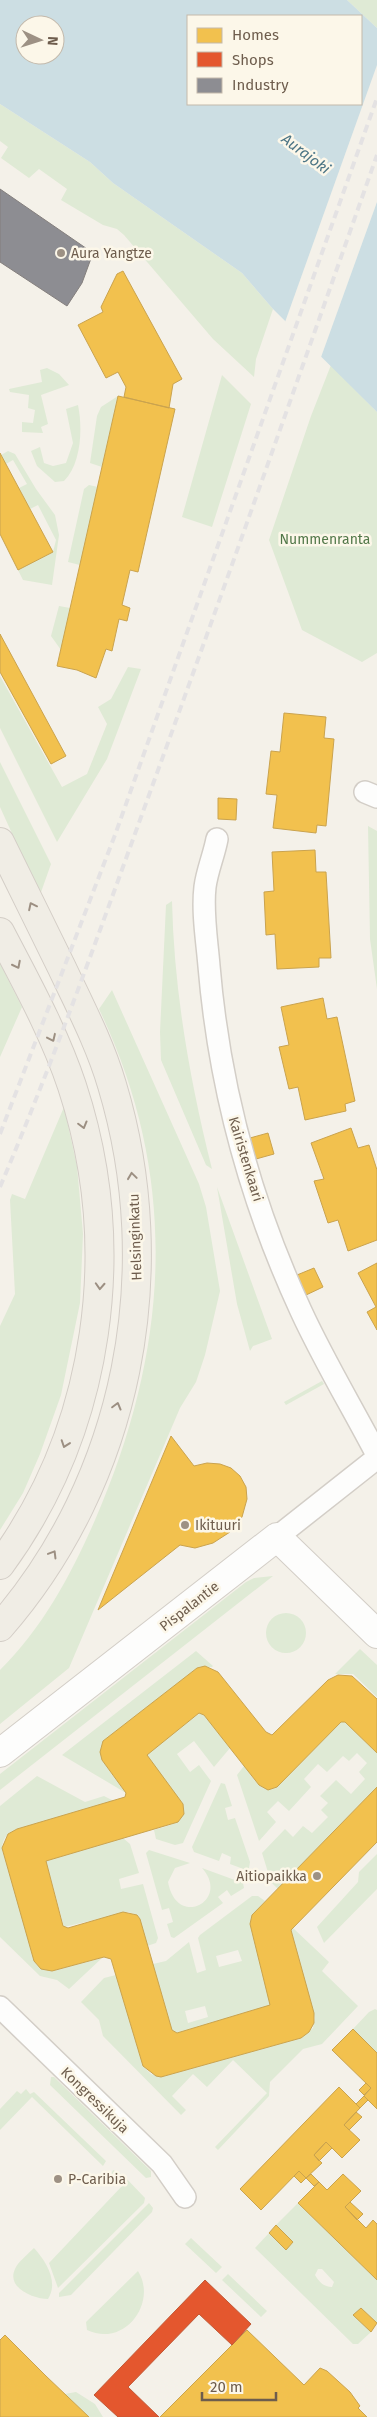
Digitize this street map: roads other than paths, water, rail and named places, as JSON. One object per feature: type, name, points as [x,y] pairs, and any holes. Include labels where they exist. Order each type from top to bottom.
[{"type":"main road","name":"Helsinginkatu","points":[[0,842],[86,1017],[112,1084],[131,1166],[136,1198],[138,1246],[136,1313],[129,1359],[117,1408],[95,1472],[76,1514],[50,1558],[26,1595],[0,1627]]},
{"type":"main road","points":[[0,932],[62,1059],[84,1127],[94,1173],[100,1278],[93,1346],[82,1396],[62,1454],[38,1505],[18,1540],[0,1565]]},
{"type":"street","name":"Kairistenkaari","points":[[217,839],[205,887],[206,938],[214,1018],[233,1115],[248,1173],[284,1271],[320,1350],[377,1456]]},
{"type":"street","name":"Pispalantie","points":[[0,1753],[277,1537],[377,1456]]},
{"type":"street","points":[[277,1537],[377,1634]]},
{"type":"street","name":"Kongressikuja","points":[[0,2007],[162,2164],[185,2197]]},
{"type":"water","name":"Aurajoki","points":[[0,0],[347,0],[377,28],[377,412],[273,309],[242,273],[113,183],[90,162],[0,104]]},
{"type":"railway","points":[[0,1134],[115,835],[377,98]]},
{"type":"railway","points":[[0,1187],[41,1087],[98,936],[238,549],[377,155]]},
{"type":"place","name":"Aura Yangtze","points":[[61,253]]},
{"type":"place","name":"Ikituuri","points":[[185,1525]]},
{"type":"place","name":"Aitiopaikka","points":[[317,1876]]},
{"type":"place","name":"P-Caribia","points":[[58,2179]]},
{"type":"park label","name":"Nummenranta","points":[[325,539]]}]
